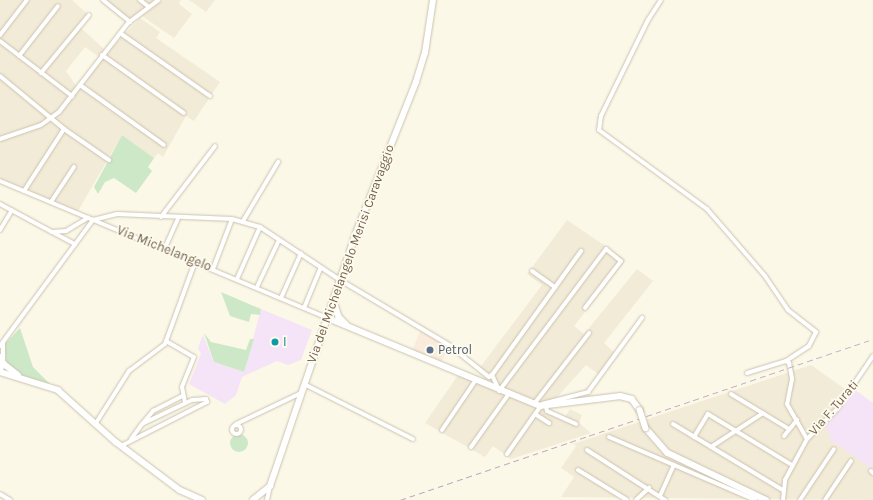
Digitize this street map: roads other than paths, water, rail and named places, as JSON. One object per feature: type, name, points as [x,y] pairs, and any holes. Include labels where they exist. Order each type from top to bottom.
[{"type":"street","points":[[0,35],[27,0]]},
{"type":"street","points":[[103,0],[130,22]]},
{"type":"street","points":[[140,0],[149,7]]},
{"type":"street","points":[[0,139],[52,118],[72,96],[120,33],[130,22],[158,0]]},
{"type":"street","name":"Via del Michelangelo Merisi Caravaggio","points":[[270,486],[304,384],[335,303],[340,280],[422,66],[433,0]]},
{"type":"street","points":[[661,0],[648,20],[601,116],[599,130],[707,209],[765,276],[788,310],[816,332],[809,346],[786,361],[747,373]]},
{"type":"street","points":[[19,56],[58,6]]},
{"type":"street","points":[[41,73],[89,15]]},
{"type":"street","points":[[120,33],[210,96]]},
{"type":"street","points":[[0,41],[72,96]]},
{"type":"street","points":[[102,55],[184,113]]},
{"type":"street","points":[[0,76],[64,129],[109,160]]},
{"type":"street","points":[[80,85],[164,145]]},
{"type":"street","points":[[24,191],[64,129]]},
{"type":"street","points":[[161,217],[215,146]]},
{"type":"street","points":[[243,221],[278,162]]},
{"type":"street","points":[[51,202],[74,167]]},
{"type":"street","name":"Via Michelangelo","points":[[0,181],[164,250],[257,287],[328,318]]},
{"type":"street","points":[[0,204],[75,244]]},
{"type":"street","points":[[0,230],[12,210]]},
{"type":"street","points":[[202,500],[121,446],[58,390],[20,376],[0,371],[2,344],[93,220],[117,214],[178,219],[232,219],[260,227],[340,280],[449,345],[489,377],[581,251]]},
{"type":"street","points":[[52,232],[66,232],[88,218]]},
{"type":"street","points":[[164,250],[178,219]]},
{"type":"street","points":[[213,269],[232,219]]},
{"type":"street","points":[[237,279],[260,227]]},
{"type":"street","points":[[257,287],[279,240]]},
{"type":"street","points":[[499,391],[606,249],[621,261],[584,308]]},
{"type":"street","points":[[281,298],[300,253]]},
{"type":"street","points":[[96,423],[130,371],[166,341],[196,262]]},
{"type":"street","points":[[304,308],[321,267]]},
{"type":"street","points":[[532,271],[555,287]]},
{"type":"street","points":[[335,303],[339,317],[349,327]]},
{"type":"street","points":[[328,318],[508,395],[543,407],[547,411],[576,424]]},
{"type":"street","points":[[507,454],[535,414],[543,407],[588,392],[642,318]]},
{"type":"street","points":[[534,404],[589,333]]},
{"type":"street","points":[[166,341],[194,357],[182,387],[185,403]]},
{"type":"street","name":"Via F. Turati","points":[[783,500],[783,490],[792,465],[807,439],[837,409],[873,356]]},
{"type":"street","points":[[2,360],[20,376]]},
{"type":"street","points":[[786,361],[792,379],[787,404],[807,439]]},
{"type":"street","points":[[492,374],[499,391]]},
{"type":"street","points":[[442,430],[475,381]]},
{"type":"street","points":[[304,384],[413,439]]},
{"type":"street","points":[[236,424],[301,393]]},
{"type":"street","points":[[731,394],[789,429]]},
{"type":"street","points":[[471,447],[508,395]]},
{"type":"street","points":[[130,439],[152,411],[183,396]]},
{"type":"street","points":[[543,407],[620,396],[632,400],[640,410],[646,428],[668,453],[766,500]]},
{"type":"street","points":[[121,446],[130,439],[207,402],[202,398],[185,403],[142,424]]},
{"type":"street","points":[[711,447],[763,413]]},
{"type":"street","points":[[535,414],[549,423]]},
{"type":"street","points":[[694,436],[708,414],[792,465]]},
{"type":"street","points":[[784,436],[797,420]]},
{"type":"street","points":[[673,424],[783,490]]},
{"type":"street","points":[[609,437],[755,500]]},
{"type":"street","points":[[800,500],[834,449]]},
{"type":"street","points":[[587,450],[649,488],[665,500]]},
{"type":"street","points":[[825,500],[851,461]]},
{"type":"street","points":[[660,496],[674,465]]},
{"type":"street","points":[[578,470],[627,500]]},
{"type":"street","points":[[253,500],[270,486]]},
{"type":"street","points":[[267,500],[270,486]]},
{"type":"street","points":[[636,500],[649,488]]},
{"type":"street","points":[[0,494],[10,500]]},
{"type":"railway","points":[[400,500],[873,339]]},
{"type":"place","name":"I","points":[[275,342]]},
{"type":"place","name":"Petrol","points":[[430,350]]}]
